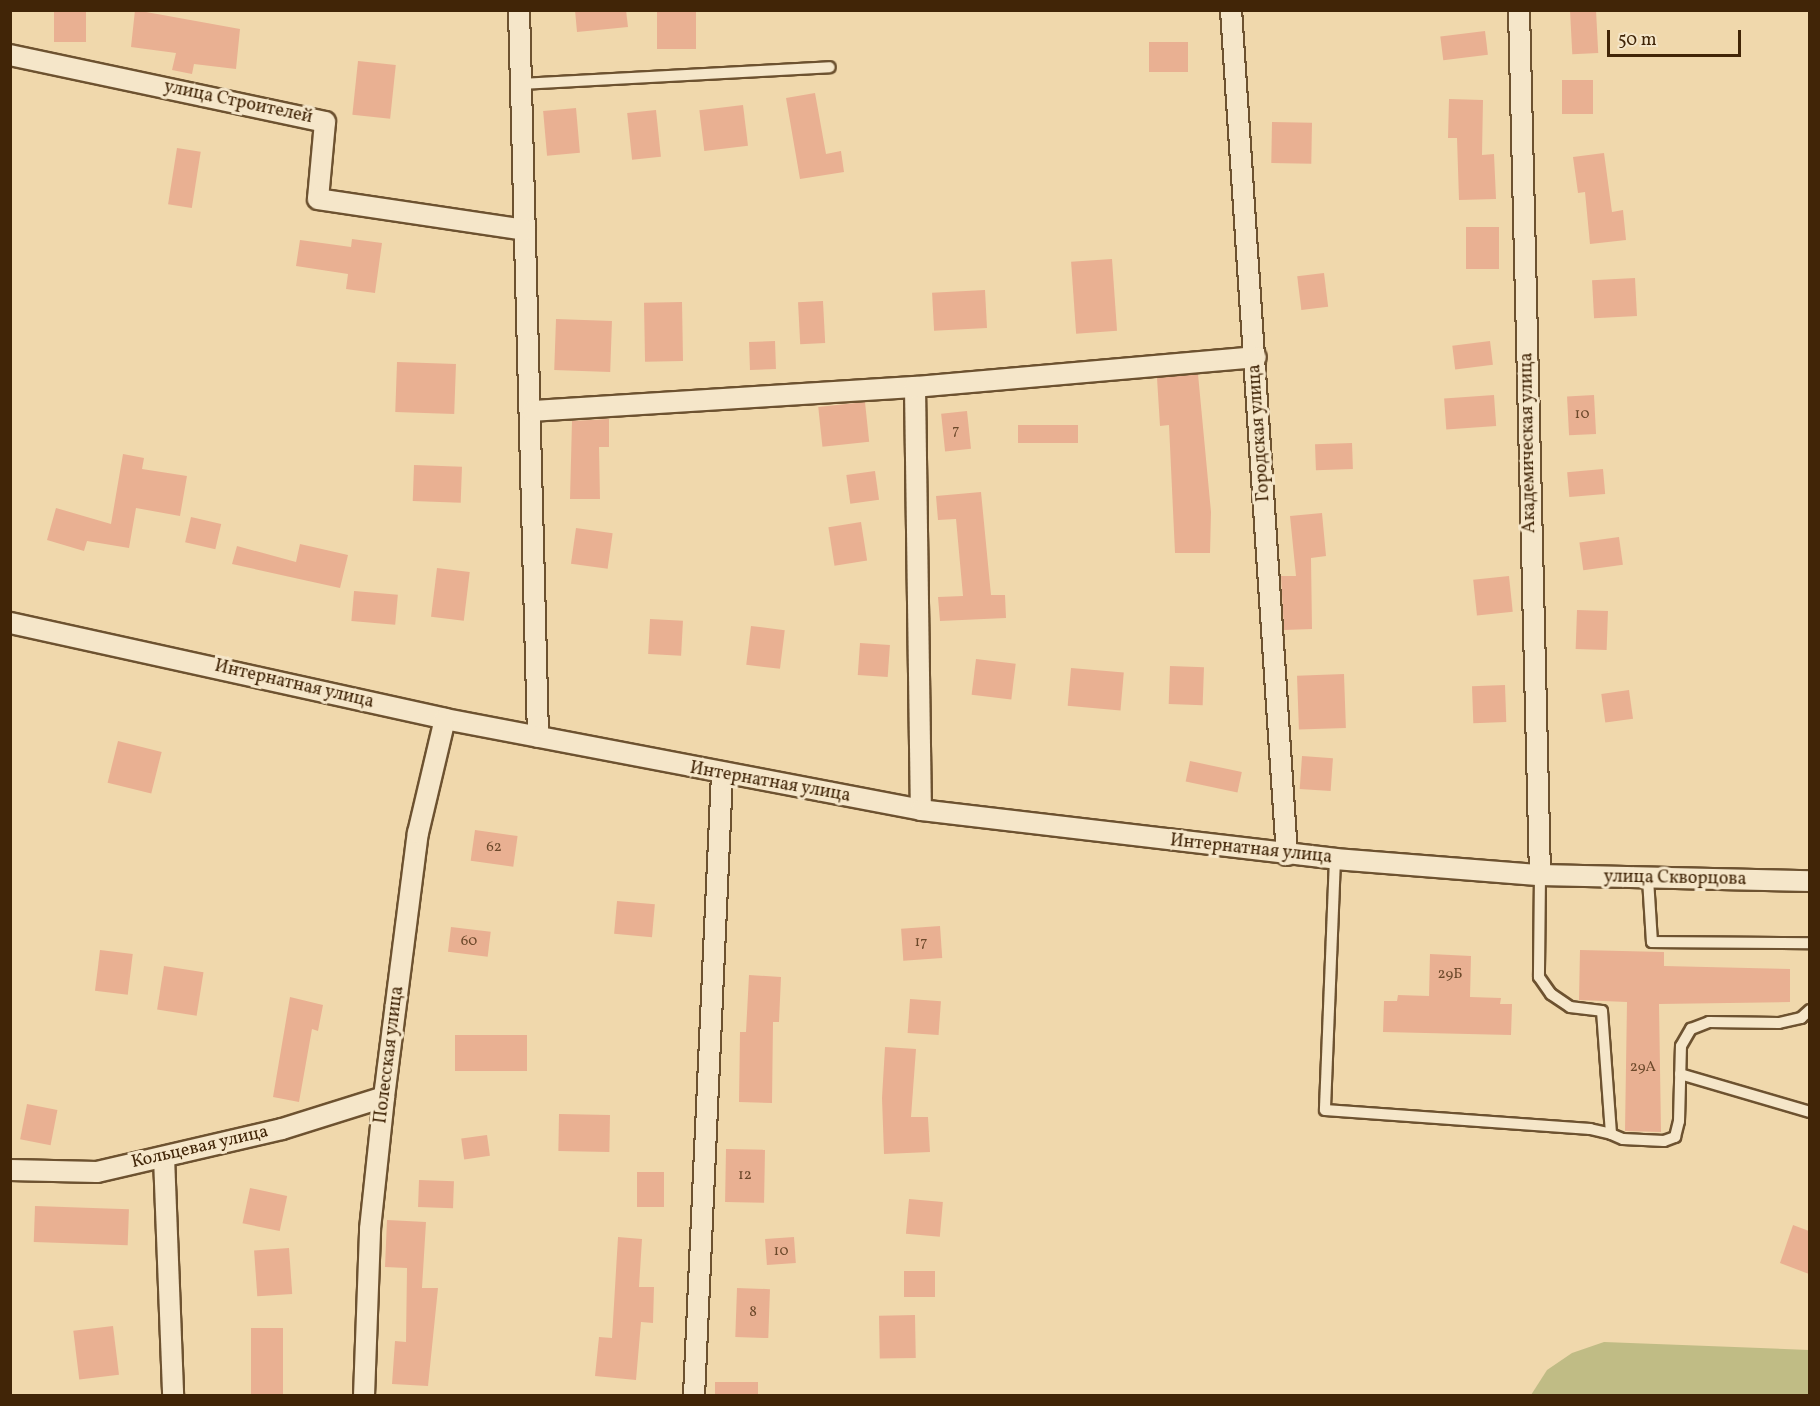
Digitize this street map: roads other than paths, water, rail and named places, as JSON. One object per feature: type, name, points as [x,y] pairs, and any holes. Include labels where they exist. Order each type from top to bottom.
[{"type":"street","points":[[519,10],[532,411],[538,737]]},
{"type":"street","name":"Городская улица","points":[[1231,10],[1256,357],[1287,855]]},
{"type":"street","name":"Академическая улица","points":[[1519,10],[1540,876]]},
{"type":"street","name":"улица Строителей","points":[[10,55],[325,122],[318,199],[525,230]]},
{"type":"street","points":[[532,411],[915,387],[1256,357]]},
{"type":"street","points":[[915,387],[921,810]]},
{"type":"street","name":"Интернатная улица","points":[[10,623],[445,719],[722,775],[921,810],[1287,855],[1540,876]]},
{"type":"street","name":"Полесская улица","points":[[364,1395],[370,1229],[384,1097],[418,833],[445,719]]},
{"type":"street","points":[[694,1395],[722,775]]},
{"type":"street","name":"улица Скворцова","points":[[1540,876],[1809,881]]},
{"type":"street","name":"Кольцевая улица","points":[[10,1170],[97,1173],[282,1129],[384,1097]]},
{"type":"street","points":[[164,1157],[173,1395]]},
{"type":"lane","points":[[521,84],[830,67]]},
{"type":"lane","points":[[1335,860],[1325,1110],[1590,1129],[1623,1139],[1664,1141],[1675,1137],[1679,1121],[1681,1046],[1691,1029],[1709,1022],[1779,1023],[1801,1018],[1809,1010]]},
{"type":"lane","points":[[1540,876],[1539,977],[1551,994],[1570,1007],[1595,1008],[1602,1011],[1605,1018],[1611,1134]]},
{"type":"lane","points":[[1648,879],[1652,942],[1809,943]]},
{"type":"lane","points":[[1680,1074],[1809,1112]]}]
